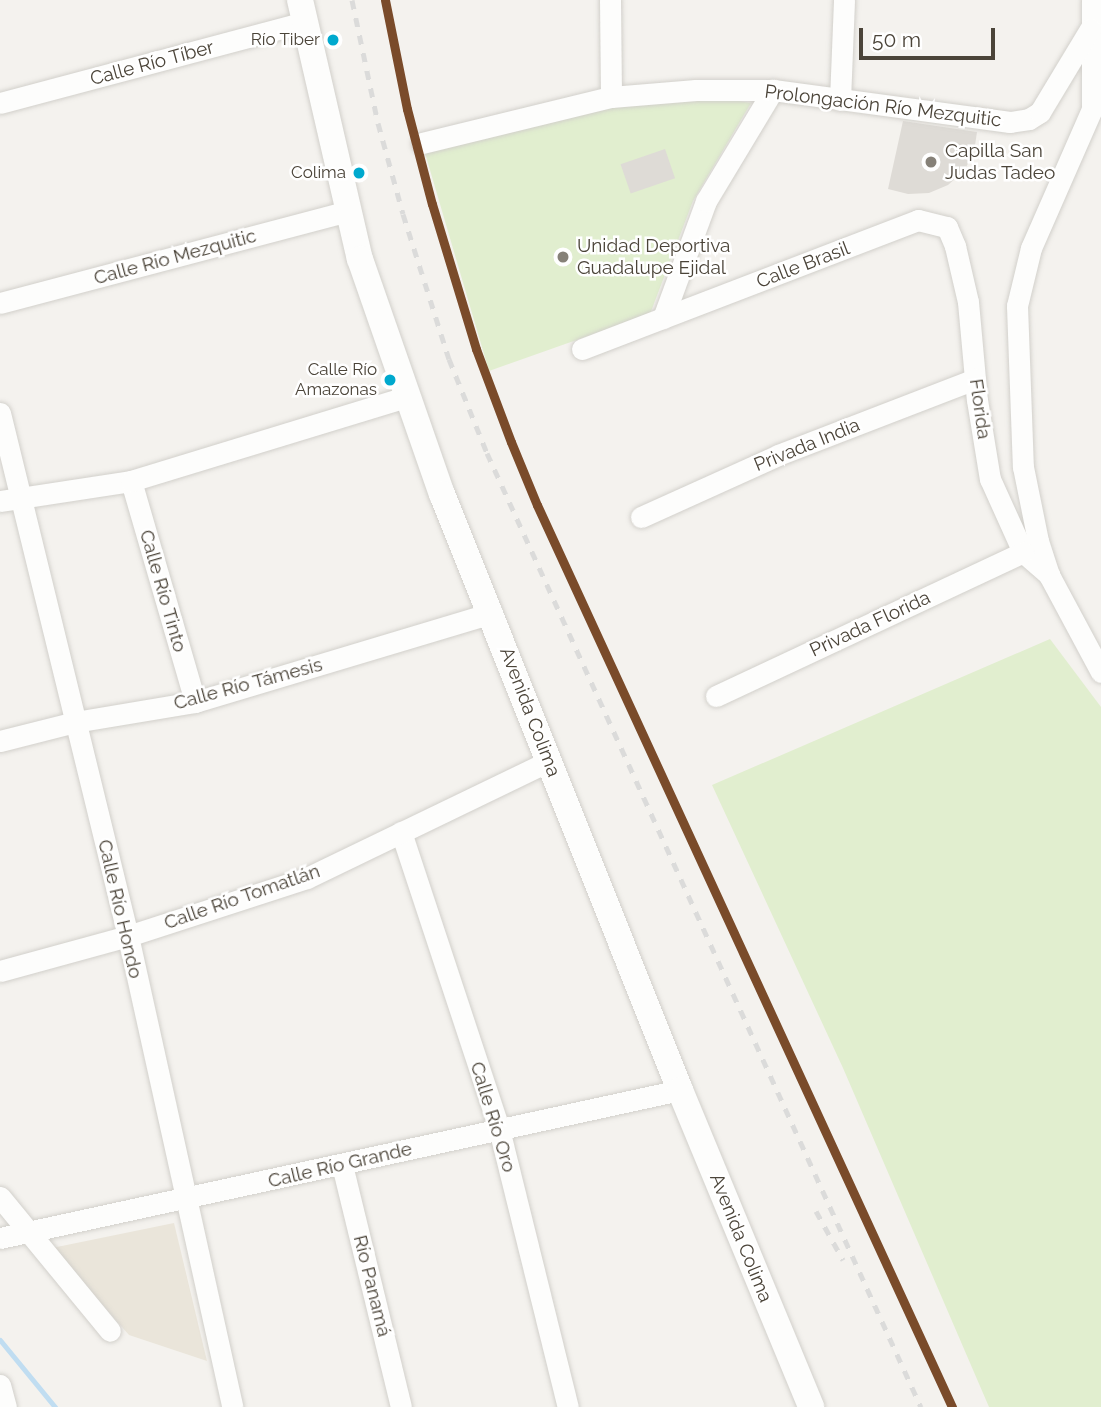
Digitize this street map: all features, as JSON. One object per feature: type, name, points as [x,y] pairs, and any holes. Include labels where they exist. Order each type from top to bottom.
[{"type":"street","points":[[610,0],[611,97]]},
{"type":"street","points":[[840,100],[844,0]]},
{"type":"street","points":[[1092,0],[1092,109],[1031,248],[1017,306],[1023,467],[1038,541],[1049,575],[1101,672]]},
{"type":"street","name":"Calle Río Tíber","points":[[0,103],[302,11]]},
{"type":"street","name":"Avenida Colima","points":[[302,11],[360,259],[442,495],[492,613],[680,1090],[811,1407]]},
{"type":"street","name":"Prolongación Río Mezquitic","points":[[422,143],[611,97],[696,90],[773,90],[1010,122],[1030,119],[1040,112],[1090,29]]},
{"type":"street","points":[[663,318],[706,201],[773,90]]},
{"type":"street","name":"Calle Río Mezquitic","points":[[0,303],[349,211]]},
{"type":"street","name":"Calle Brasil","points":[[582,349],[918,220],[947,227]]},
{"type":"street","name":"Florida","points":[[947,227],[955,246],[968,302],[975,380],[990,478],[1023,552],[1049,575]]},
{"type":"street","name":"Privada India","points":[[641,517],[778,455],[975,380]]},
{"type":"street","points":[[10,499],[131,481],[409,396]]},
{"type":"street","name":"Calle Río Hondo","points":[[0,413],[10,499],[75,722],[128,936],[232,1407]]},
{"type":"street","name":"Calle Río Tinto","points":[[131,481],[195,702]]},
{"type":"street","name":"Privada Florida","points":[[716,696],[1023,552]]},
{"type":"street","name":"Calle Río Támesis","points":[[0,741],[75,722],[195,702],[492,613]]},
{"type":"street","name":"Calle Río Tomatlán","points":[[0,971],[128,936],[307,878],[549,761]]},
{"type":"street","name":"Calle Río Oro","points":[[401,832],[499,1129],[568,1407]]},
{"type":"street","name":"Calle Río Grande","points":[[0,1238],[186,1200],[680,1090]]},
{"type":"street","name":"Río Panamá","points":[[342,1164],[401,1407]]},
{"type":"street","points":[[0,1197],[110,1331]]},
{"type":"street","points":[[0,1385],[6,1407]]},
{"type":"shaded area","points":[[174,1223],[207,1361],[129,1335],[52,1248]]},
{"type":"green space","name":"Unidad Deportiva Guadalupe Ejidal","points":[[704,95],[751,103],[693,201],[650,314],[489,371],[425,153],[607,105]]},
{"type":"green space","points":[[1050,639],[1101,707],[1101,1407],[989,1407],[843,1068],[712,785]]},
{"type":"building","name":"Capilla San Judas Tadeo","points":[[903,121],[977,132],[974,152],[964,171],[948,185],[929,193],[908,194],[888,189]]},
{"type":"building","points":[[665,149],[675,178],[631,194],[621,164]]},
{"type":"waterway","points":[[0,1340],[55,1407]]},
{"type":"railway","points":[[352,0],[378,123],[403,214],[449,359],[487,453],[921,1407]]},
{"type":"railway","points":[[816,1211],[843,1260]]},
{"type":"transit line","points":[[385,0],[407,109],[432,204],[476,349],[511,442],[537,505],[952,1407]]},
{"type":"place","name":"Río Tiber","points":[[333,40]]},
{"type":"place","name":"Capilla San Judas Tadeo","points":[[931,162]]},
{"type":"place","name":"Colima","points":[[359,173]]},
{"type":"place","name":"Unidad Deportiva Guadalupe Ejidal","points":[[563,257]]},
{"type":"place","name":"Calle Río Amazonas","points":[[390,380]]}]
